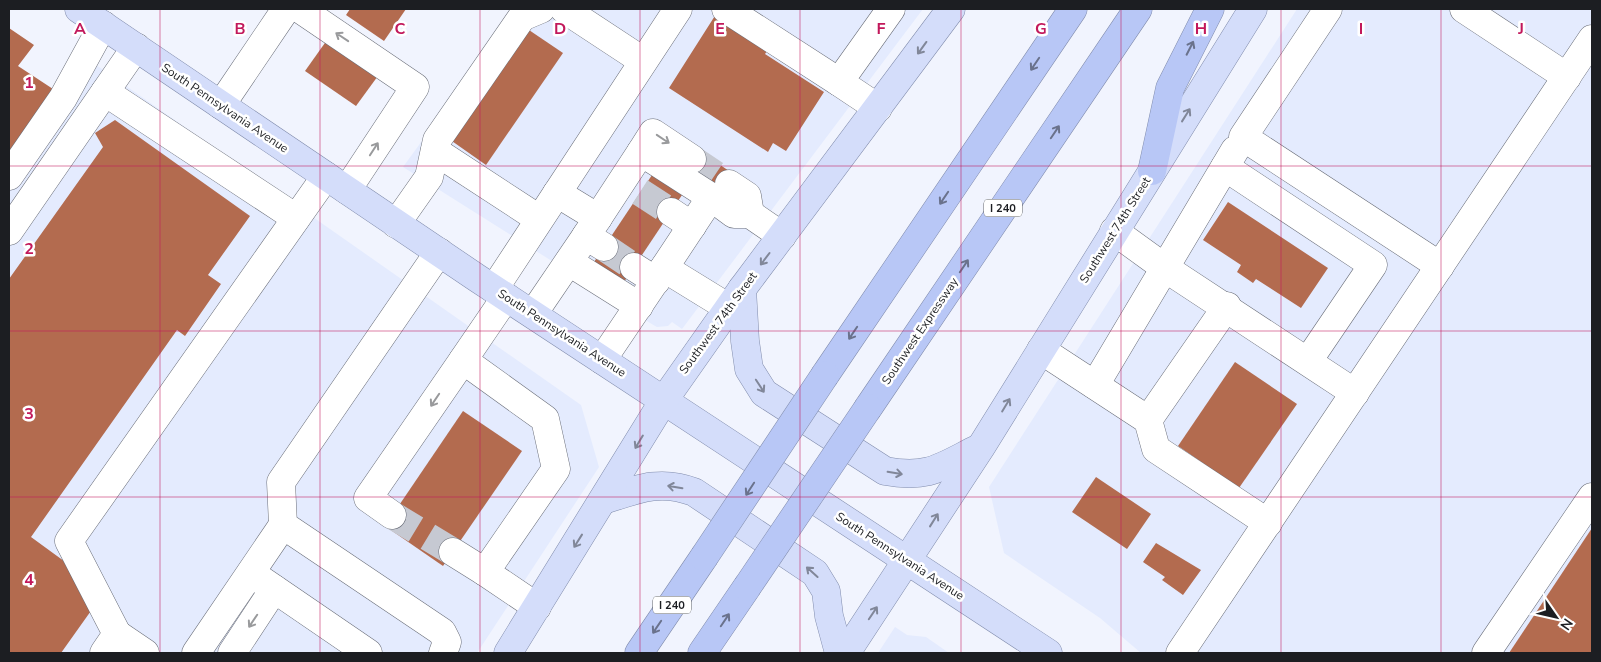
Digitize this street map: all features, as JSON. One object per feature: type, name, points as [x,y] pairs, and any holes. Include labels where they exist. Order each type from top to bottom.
[{"type":"highway","name":"I 240","points":[[640,653],[825,375],[1073,9]]},
{"type":"highway","name":"Southwest Expressway","points":[[702,653],[1138,9]]},
{"type":"highway","points":[[1152,171],[1170,88],[1210,9]]},
{"type":"main road","name":"South Pennsylvania Avenue","points":[[79,9],[396,224],[1043,652]]},
{"type":"main road","name":"Southwest 74th Street","points":[[508,653],[664,400],[735,299],[951,9]]},
{"type":"main road","name":"Southwest 74th Street","points":[[846,653],[981,447],[1253,9]]},
{"type":"main road","points":[[735,299],[750,369],[764,393],[885,471],[906,475],[930,472],[981,447]]},
{"type":"main road","points":[[604,500],[646,486],[679,487],[694,492],[815,573],[826,591],[829,616],[839,653]]},
{"type":"street","points":[[221,105],[286,9]]},
{"type":"street","points":[[145,653],[111,644],[69,542],[296,218],[336,183],[415,86],[300,9]]},
{"type":"street","points":[[396,224],[429,177],[438,140],[522,17],[541,9]]},
{"type":"street","points":[[564,9],[643,61]]},
{"type":"street","points":[[392,515],[368,498],[463,360],[539,219],[678,9]]},
{"type":"street","points":[[726,9],[878,108]]},
{"type":"street","points":[[840,82],[891,9]]},
{"type":"street","points":[[1095,385],[1242,137],[1328,9]]},
{"type":"street","points":[[1464,9],[1567,77]]},
{"type":"street","points":[[9,176],[64,98],[103,25]]},
{"type":"street","points":[[1188,650],[1268,523],[1592,39]]},
{"type":"street","points":[[9,231],[136,48]]},
{"type":"street","points":[[105,92],[296,218]]},
{"type":"street","points":[[533,314],[569,262],[596,234],[631,187],[642,152],[653,133],[692,159]]},
{"type":"street","points":[[1242,137],[1440,266]]},
{"type":"street","points":[[435,151],[539,219]]},
{"type":"street","points":[[642,152],[720,190],[734,214],[750,214],[782,236]]},
{"type":"street","points":[[1225,167],[1373,265],[1308,361]]},
{"type":"street","points":[[602,360],[639,306],[652,272],[681,219],[720,190]]},
{"type":"street","points":[[557,193],[596,234]]},
{"type":"street","points":[[1114,231],[1165,268],[1226,306],[1355,393]]},
{"type":"street","points":[[196,653],[283,525],[281,482],[439,252]]},
{"type":"street","points":[[569,262],[639,306]]},
{"type":"street","points":[[652,272],[735,299]]},
{"type":"street","points":[[1148,420],[1226,306]]},
{"type":"street","points":[[1041,350],[1148,420],[1156,449],[1268,523]]},
{"type":"street","points":[[463,360],[545,419],[556,469],[485,572]]},
{"type":"street","points":[[1486,653],[1592,497]]},
{"type":"street","points":[[283,525],[442,632],[447,642],[443,653]]},
{"type":"street","points":[[453,552],[537,607]]},
{"type":"street","points":[[251,573],[368,653]]},
{"type":"street","points":[[232,653],[274,589]]},
{"type":"shaded area","points":[[512,9],[923,9],[682,329],[672,322],[668,326],[657,327],[650,323],[403,167],[453,98]]},
{"type":"shaded area","points":[[1297,9],[1592,9],[1592,653],[1141,653],[1100,618],[1004,553],[989,487]]},
{"type":"shaded area","points":[[89,60],[581,405],[599,467],[477,653],[9,653],[9,181]]},
{"type":"shaded area","points":[[895,627],[907,635],[926,637],[949,653],[878,653]]},
{"type":"building","points":[[350,9],[406,9],[384,41],[346,15]]},
{"type":"building","points":[[718,11],[771,45],[765,54],[824,92],[786,151],[773,143],[768,152],[669,88]]},
{"type":"building","points":[[9,28],[34,45],[18,66],[53,89],[9,154]]},
{"type":"building","points":[[526,28],[563,53],[486,165],[449,139]]},
{"type":"building","points":[[332,33],[383,69],[356,106],[305,71]]},
{"type":"building","points":[[115,120],[250,216],[208,275],[221,284],[185,336],[177,330],[31,537],[68,564],[93,608],[61,653],[9,653],[9,279],[103,147],[95,133]]},
{"type":"building","points":[[698,150],[735,175],[722,194],[685,169]]},
{"type":"building","points":[[652,175],[682,195],[620,288],[590,268]]},
{"type":"building","points":[[1228,202],[1328,268],[1301,308],[1256,279],[1253,283],[1237,272],[1241,265],[1203,240]]},
{"type":"building","points":[[1235,362],[1297,404],[1239,488],[1178,446]]},
{"type":"building","points":[[463,411],[522,451],[443,566],[385,526]]},
{"type":"building","points":[[1096,477],[1151,514],[1127,549],[1072,512]]},
{"type":"building","points":[[1592,528],[1592,653],[1509,653]]},
{"type":"building","points":[[1156,543],[1201,570],[1183,595],[1162,580],[1165,577],[1143,562]]},
{"type":"tunnel","points":[[692,159],[729,184]]},
{"type":"tunnel","points":[[640,192],[671,212]]},
{"type":"tunnel","points":[[604,247],[634,267]]},
{"type":"tunnel","points":[[392,515],[453,552]]}]
